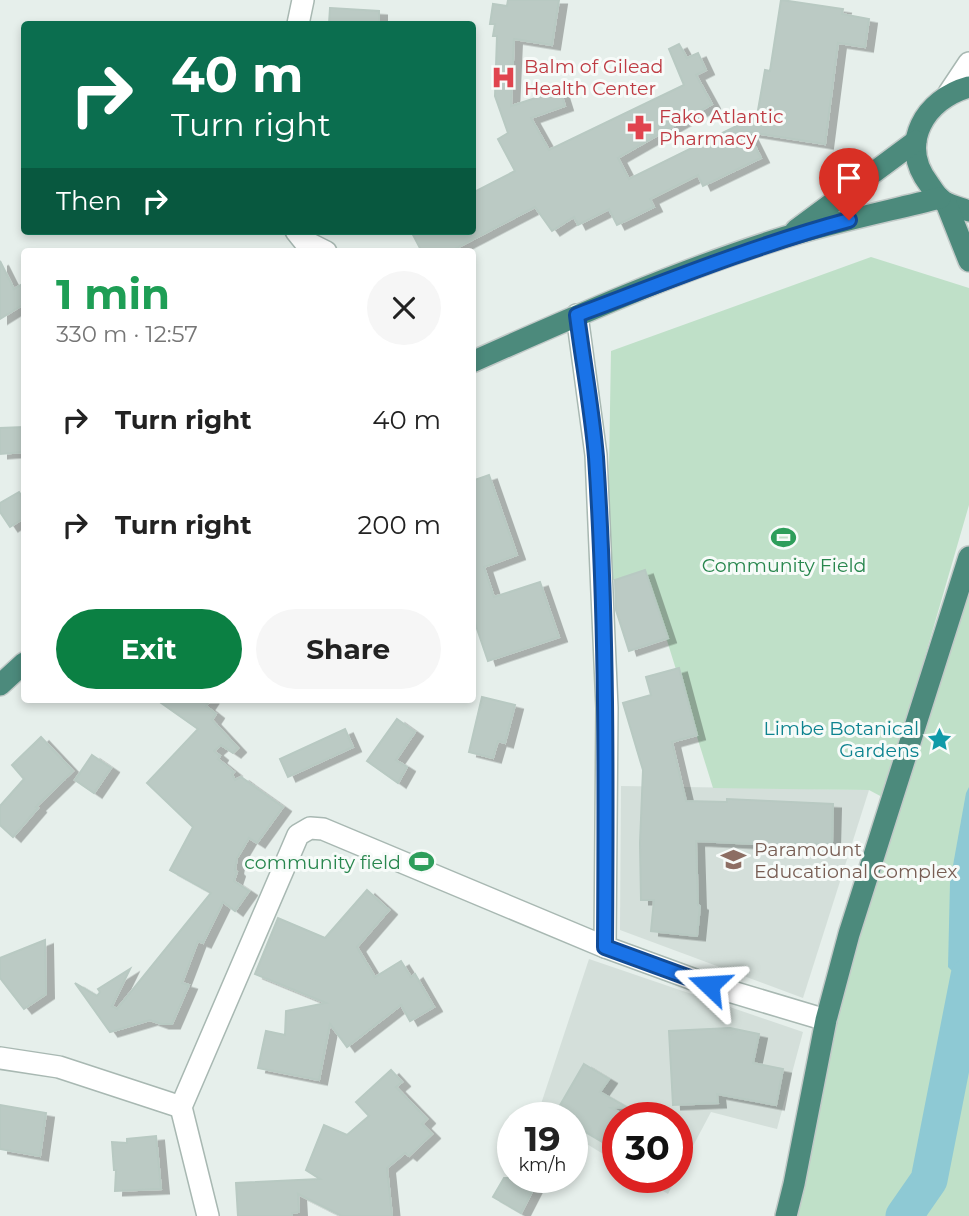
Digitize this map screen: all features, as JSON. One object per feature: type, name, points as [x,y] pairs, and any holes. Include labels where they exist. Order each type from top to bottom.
[{"type":"highway","points":[[959,90],[933,105],[921,121],[916,141],[920,173],[943,201],[969,261]]},
{"type":"highway","points":[[785,237],[916,141]]},
{"type":"highway","points":[[476,360],[577,315],[785,237],[943,201],[969,211]]},
{"type":"highway","points":[[786,1216],[826,1020],[853,921],[969,558]]},
{"type":"highway","points":[[0,685],[21,666]]},
{"type":"street","points":[[300,21],[303,0]]},
{"type":"street","points":[[959,90],[969,63]]},
{"type":"street","points":[[299,235],[304,241],[318,248]]},
{"type":"street","points":[[577,315],[596,455],[607,708],[605,947]]},
{"type":"street","points":[[208,1216],[181,1107],[290,851],[298,835],[310,828],[323,829],[605,947],[709,985],[826,1020]]},
{"type":"street","points":[[0,1058],[59,1067],[181,1107]]},
{"type":"shaded area","name":"Paramount Educational Complex","points":[[621,786],[869,790],[803,998],[620,930]]},
{"type":"shaded area","points":[[589,959],[803,1032],[777,1129],[711,1112],[693,1146],[693,1102],[602,1102],[602,1153],[588,1145],[588,1102],[542,1102]]},
{"type":"green space","name":"Community Field","points":[[871,257],[969,288],[969,505],[884,798],[869,790],[713,788],[645,570],[607,582],[611,351]]},
{"type":"green space","name":"Limbe Botanical Gardens","points":[[969,544],[969,1216],[774,1216],[849,934]]},
{"type":"water","points":[[969,787],[969,988],[948,967],[950,882]]},
{"type":"building","points":[[508,0],[559,0],[552,45],[514,39],[511,106],[560,90],[565,106],[531,118],[549,150],[684,85],[669,49],[679,44],[687,58],[698,53],[706,70],[696,75],[712,104],[618,158],[629,179],[757,116],[765,70],[770,71],[781,0],[843,9],[842,14],[869,19],[865,47],[838,43],[825,144],[748,132],[761,158],[703,186],[698,175],[650,199],[654,207],[617,225],[609,209],[578,225],[574,217],[552,231],[535,207],[457,248],[420,248],[413,235],[476,235],[476,191],[515,171],[498,139],[508,133],[495,96],[497,36],[493,36],[495,24],[490,24],[493,4],[507,6]]},
{"type":"building","points":[[330,8],[379,11],[379,21],[329,21]]},
{"type":"building","points":[[0,261],[14,289],[21,285],[21,306],[0,319]]},
{"type":"building","points":[[21,427],[21,452],[0,454],[0,428]]},
{"type":"building","points":[[489,475],[517,555],[484,567],[494,597],[540,582],[559,637],[488,661],[476,626],[476,480]]},
{"type":"building","points":[[19,492],[21,520],[10,527],[0,512],[0,503]]},
{"type":"building","points":[[645,570],[668,638],[629,651],[616,610],[615,580]]},
{"type":"building","points":[[679,668],[697,735],[672,742],[686,801],[727,802],[727,799],[833,804],[832,844],[790,843],[790,846],[696,841],[700,906],[697,936],[651,931],[654,900],[641,900],[643,770],[623,703],[651,695],[646,677]]},
{"type":"building","points":[[482,697],[515,705],[505,743],[498,741],[493,758],[469,752]]},
{"type":"building","points":[[161,703],[208,703],[206,706],[216,714],[212,720],[238,748],[233,753],[221,745],[214,751],[220,756],[218,759],[234,772],[232,774],[235,780],[241,777],[283,807],[257,843],[249,838],[237,858],[234,881],[249,891],[235,911],[223,902],[203,943],[198,941],[182,983],[189,985],[172,1024],[150,1020],[110,1032],[75,983],[97,996],[100,992],[98,989],[130,969],[112,1006],[117,1009],[211,893],[170,870],[193,827],[147,783],[198,729]]},
{"type":"building","points":[[397,719],[415,732],[396,760],[407,767],[398,783],[367,761]]},
{"type":"building","points":[[345,729],[353,747],[288,777],[280,759]]},
{"type":"building","points":[[41,737],[73,771],[36,807],[38,808],[13,837],[0,825],[0,806],[24,779],[12,765]]},
{"type":"building","points":[[92,755],[111,768],[94,793],[75,780]]},
{"type":"building","points":[[367,890],[389,910],[357,947],[375,977],[401,961],[411,977],[415,974],[434,1007],[410,1021],[401,1005],[347,1047],[330,1024],[319,1080],[258,1068],[266,1031],[285,1035],[286,1011],[326,1003],[255,974],[278,918],[325,938]]},
{"type":"building","points":[[45,940],[46,994],[24,1009],[0,978],[0,958]]},
{"type":"building","points":[[730,1028],[759,1034],[753,1063],[783,1069],[776,1105],[717,1094],[718,1103],[673,1102],[669,1031]]},
{"type":"building","points":[[584,1064],[609,1079],[600,1092],[617,1102],[602,1102],[602,1142],[588,1133],[588,1102],[562,1102]]},
{"type":"building","points":[[391,1070],[402,1082],[396,1087],[427,1119],[422,1124],[432,1134],[409,1156],[405,1153],[387,1168],[392,1216],[342,1216],[298,1194],[299,1212],[292,1213],[292,1216],[238,1216],[236,1183],[320,1179],[306,1170],[324,1125],[347,1135],[369,1116],[356,1102]]},
{"type":"building","points":[[0,1105],[46,1113],[40,1156],[0,1149]]},
{"type":"building","points":[[156,1136],[161,1189],[115,1191],[116,1170],[112,1142],[127,1143],[127,1139]]},
{"type":"building","points":[[497,1190],[497,1193],[531,1193],[521,1213],[493,1197]]},
{"type":"waterway","points":[[904,1216],[929,1180],[969,976]]},
{"type":"place","name":"Balm of Gilead Health Center","points":[[504,77]]},
{"type":"place","name":"Fako Atlantic Pharmacy","points":[[639,127]]},
{"type":"place","name":"Community Field","points":[[784,537]]},
{"type":"place","name":"Limbe Botanical Gardens","points":[[939,739]]},
{"type":"place","name":"Paramount Educational Complex","points":[[734,860]]},
{"type":"place","name":"community field","points":[[421,862]]},
{"type":"route","points":[[709,985],[605,947],[605,657],[596,455],[577,315],[744,251],[849,220]]}]
